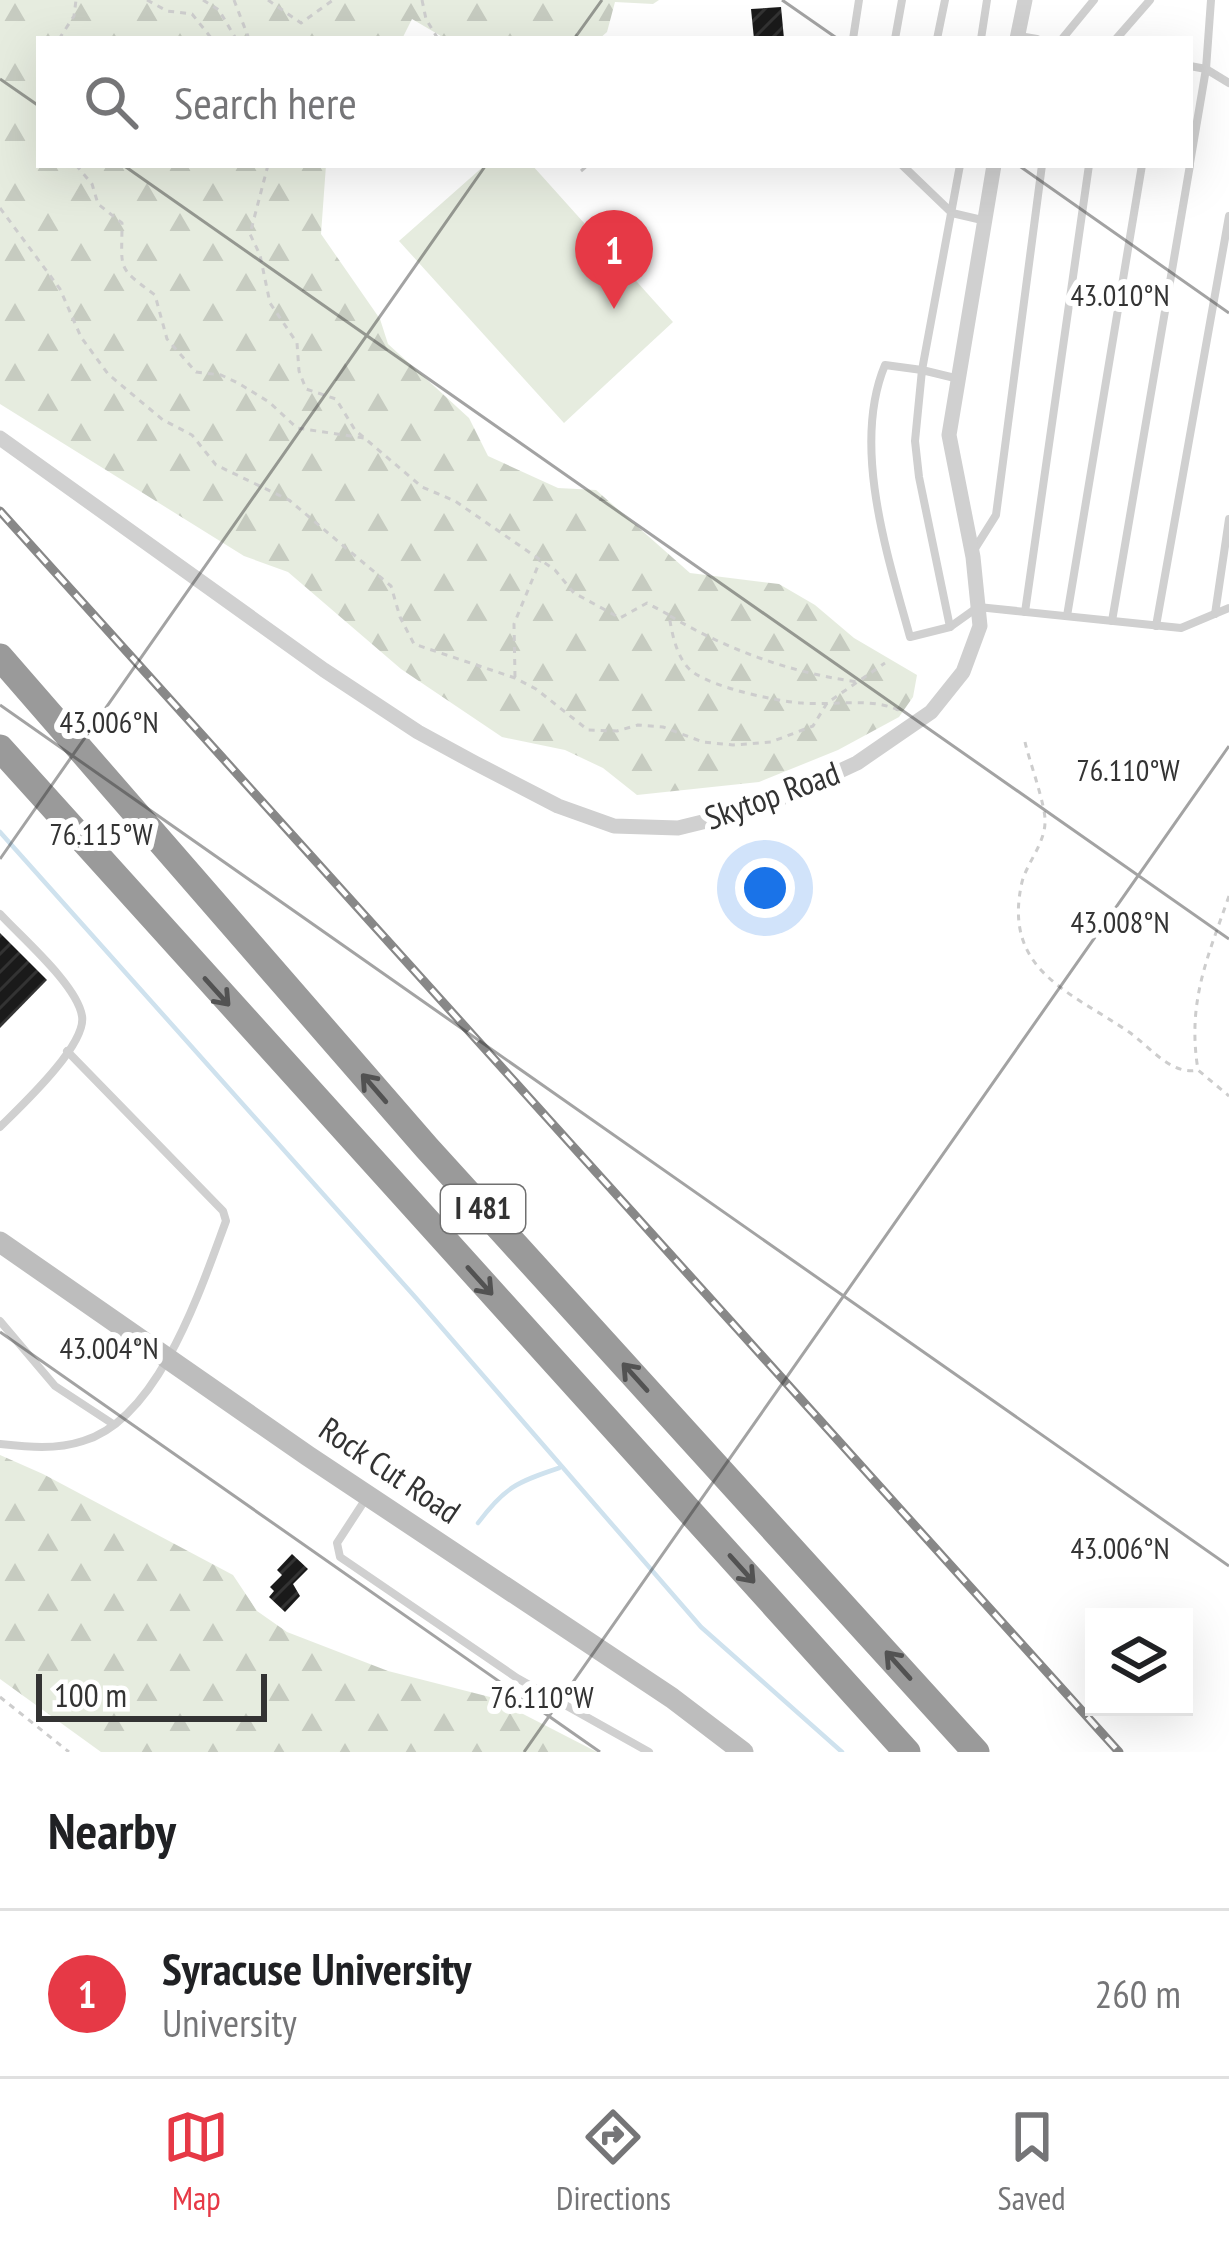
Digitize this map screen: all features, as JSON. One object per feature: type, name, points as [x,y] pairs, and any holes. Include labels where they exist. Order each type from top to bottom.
[{"type":"highway","name":"I 481","points":[[0,657],[412,1131],[976,1752]]},
{"type":"highway","name":"I 481","points":[[0,748],[907,1752]]},
{"type":"highway","points":[[0,770],[187,958]]},
{"type":"street","points":[[1017,36],[1027,1]]},
{"type":"street","name":"Skytop Road","points":[[0,438],[418,732],[558,806],[597,822],[633,829],[678,828],[731,815],[857,763],[919,721],[963,672],[980,626],[972,552],[949,435],[994,168]]},
{"type":"street","name":"Rock Cut Road","points":[[0,1242],[672,1698],[743,1752]]},
{"type":"lane","points":[[853,36],[859,0]]},
{"type":"lane","points":[[896,36],[902,0]]},
{"type":"lane","points":[[938,36],[944,0]]},
{"type":"lane","points":[[981,36],[987,0]]},
{"type":"lane","points":[[1064,36],[1094,0]]},
{"type":"lane","points":[[1119,36],[1150,0]]},
{"type":"lane","points":[[1193,146],[1211,0]]},
{"type":"lane","points":[[1193,67],[1229,83]]},
{"type":"lane","points":[[905,168],[952,213],[986,221]]},
{"type":"lane","points":[[914,178],[916,168]]},
{"type":"lane","points":[[950,627],[915,442],[922,370],[960,168]]},
{"type":"lane","points":[[972,552],[996,515],[1042,168]]},
{"type":"lane","points":[[1024,612],[1089,168]]},
{"type":"lane","points":[[1067,616],[1142,168]]},
{"type":"lane","points":[[1112,621],[1189,168]]},
{"type":"lane","points":[[1156,626],[1229,216]]},
{"type":"lane","points":[[960,379],[885,365],[876,387],[873,458],[881,532],[910,637],[950,627],[978,607],[1181,628],[1229,608]]},
{"type":"lane","points":[[1214,614],[1229,519]]},
{"type":"lane","points":[[0,914],[67,987],[82,1012],[82,1023],[54,1073],[0,1127]]},
{"type":"lane","points":[[0,1444],[44,1448],[87,1441],[136,1409],[197,1297],[226,1221],[223,1211],[67,1051]]},
{"type":"lane","points":[[0,1321],[55,1385],[113,1424]]},
{"type":"lane","points":[[368,1496],[338,1543],[340,1557],[517,1678],[649,1752]]},
{"type":"path","points":[[61,36],[74,16],[76,0]]},
{"type":"path","points":[[147,0],[167,11],[192,14],[210,36]]},
{"type":"path","points":[[203,0],[219,10],[234,36]]},
{"type":"path","points":[[234,0],[248,36]]},
{"type":"path","points":[[268,0],[301,23],[332,0]]},
{"type":"path","points":[[422,0],[436,36]]},
{"type":"path","points":[[79,168],[92,184],[98,204],[122,223],[123,268],[131,281],[155,295],[167,339],[196,372],[238,383],[269,402],[296,428],[364,438]]},
{"type":"path","points":[[267,168],[250,234],[260,255],[270,303],[297,343],[299,371],[307,389],[336,399],[364,438],[422,487],[455,501],[555,570],[574,593],[620,618],[647,604],[712,640],[758,658],[861,682]]},
{"type":"path","points":[[581,171],[584,168]]},
{"type":"path","points":[[0,208],[60,289],[80,337],[108,374],[163,420],[192,435],[216,465],[289,500],[357,556],[391,586],[415,644],[536,689],[588,730],[663,727],[703,742],[733,746],[771,742],[813,725],[827,703],[885,662]]},
{"type":"path","points":[[515,679],[514,624],[540,560]]},
{"type":"path","points":[[669,615],[673,642],[692,672],[799,703],[889,704],[919,721]]},
{"type":"path","points":[[1024,742],[1046,821],[1022,883],[1018,936],[1025,951],[1053,982],[1176,1070],[1198,1070]]},
{"type":"path","points":[[1229,896],[1193,1010],[1198,1070],[1229,1096]]},
{"type":"path","points":[[0,1696],[69,1752]]},
{"type":"green space","points":[[0,0],[659,0],[653,4],[615,2],[602,36],[441,36],[412,19],[404,36],[36,36],[36,168],[326,168],[321,234],[380,319],[388,344],[469,418],[488,456],[558,488],[596,490],[690,573],[779,584],[815,605],[854,638],[917,675],[913,697],[899,717],[838,750],[759,782],[637,795],[603,768],[565,750],[502,737],[401,669],[288,572],[244,556],[0,404]]},
{"type":"green space","points":[[482,168],[535,168],[673,322],[564,423],[399,241]]},
{"type":"green space","points":[[0,1455],[233,1575],[257,1611],[287,1632],[388,1671],[490,1697],[597,1752],[101,1752],[0,1679]]},
{"type":"building","points":[[781,7],[784,36],[754,36],[751,9]]},
{"type":"building","points":[[0,933],[47,980],[0,1028]]},
{"type":"building","points":[[292,1554],[308,1569],[293,1584],[300,1596],[285,1612],[269,1597],[274,1591],[270,1587],[282,1575],[277,1570]]},
{"type":"waterway","points":[[0,832],[416,1298],[701,1627],[842,1752]]},
{"type":"waterway","points":[[478,1523],[513,1487],[559,1468]]},
{"type":"railway","points":[[0,511],[1119,1752]]},
{"type":"place","name":"Syracuse University","points":[[614,309]]}]
